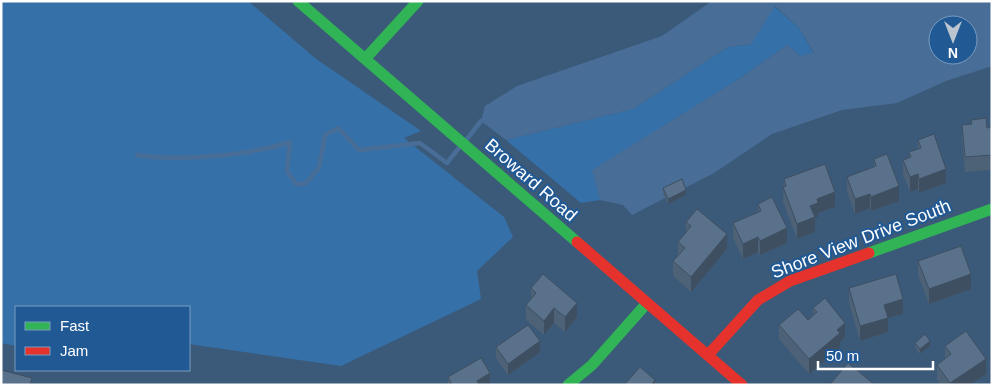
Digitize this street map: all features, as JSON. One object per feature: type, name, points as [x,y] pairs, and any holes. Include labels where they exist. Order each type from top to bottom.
[{"type":"street","name":"Broward Road","points":[[298,1],[742,385]]},
{"type":"street","points":[[365,59],[418,1]]},
{"type":"street","name":"Shore View Drive South","points":[[708,355],[758,300],[790,281],[992,209]]},
{"type":"street","points":[[568,385],[592,365],[646,303]]},
{"type":"shaded area","points":[[1,1],[248,1],[315,58],[421,131],[404,138],[504,217],[513,237],[477,271],[481,299],[341,366],[190,344],[190,306],[15,306],[15,346],[1,343]]},
{"type":"shaded area","points":[[712,1],[992,1],[992,66],[946,81],[897,103],[842,110],[772,134],[714,173],[632,215],[623,205],[600,200],[592,170],[742,77],[787,45],[800,56],[814,53],[799,28],[775,6],[751,44],[728,47],[633,109],[506,140],[481,121],[485,106],[517,86],[662,36]]},
{"type":"shaded area","points":[[774,6],[799,28],[814,54],[800,56],[787,45],[742,77],[593,170],[600,200],[581,203],[506,140],[633,109],[728,47],[751,44]]},
{"type":"building","points":[[986,118],[987,128],[992,127],[992,155],[965,157],[962,125],[972,124],[971,120]]},
{"type":"building","points":[[934,134],[946,169],[919,179],[918,174],[910,177],[903,160],[911,157],[909,152],[921,148],[918,140]]},
{"type":"building","points":[[887,154],[899,186],[871,197],[870,194],[855,199],[847,177],[876,166],[874,159]]},
{"type":"building","points":[[825,164],[835,192],[817,199],[818,203],[810,206],[815,217],[797,224],[783,187],[786,186],[784,179]]},
{"type":"building","points":[[682,179],[686,190],[668,199],[663,188]]},
{"type":"building","points":[[772,197],[787,228],[760,241],[758,237],[743,244],[733,223],[761,211],[758,204]]},
{"type":"building","points":[[697,209],[727,234],[691,277],[673,261],[685,248],[678,242],[691,226],[686,222]]},
{"type":"building","points":[[961,246],[971,274],[929,289],[918,261]]},
{"type":"building","points":[[543,274],[577,303],[565,317],[554,308],[544,321],[526,305],[536,293],[531,288]]},
{"type":"building","points":[[896,274],[903,299],[884,305],[888,318],[860,326],[849,288]]},
{"type":"building","points":[[825,298],[845,323],[837,330],[840,333],[809,359],[779,325],[798,309],[808,320],[817,312],[813,308]]},
{"type":"building","points":[[528,325],[540,341],[508,364],[496,347]]},
{"type":"building","points":[[966,331],[986,359],[950,383],[937,365],[951,354],[945,346]]},
{"type":"building","points":[[925,334],[930,341],[920,349],[915,343]]},
{"type":"building","points":[[481,358],[490,373],[477,381],[478,385],[452,385],[448,377]]},
{"type":"building","points":[[848,363],[875,385],[834,385],[831,383]]},
{"type":"building","points":[[640,367],[655,380],[651,385],[624,385]]},
{"type":"building","points":[[1,370],[32,378],[30,385],[1,385]]},
{"type":"waterway","points":[[467,139],[481,121]]},
{"type":"waterway","points":[[137,155],[173,158],[214,156],[274,147],[290,142],[287,171],[296,184],[305,184],[319,168],[325,135],[338,128],[359,150],[420,143],[447,163],[458,149]]},
{"type":"traffic: fast","points":[[298,1],[577,242]]},
{"type":"traffic: fast","points":[[365,59],[418,1]]},
{"type":"traffic: fast","points":[[869,253],[992,209]]},
{"type":"traffic: fast","points":[[568,385],[592,365],[647,303]]},
{"type":"traffic: jam","points":[[577,242],[742,385]]},
{"type":"traffic: jam","points":[[708,355],[758,300],[790,281],[869,253]]}]
